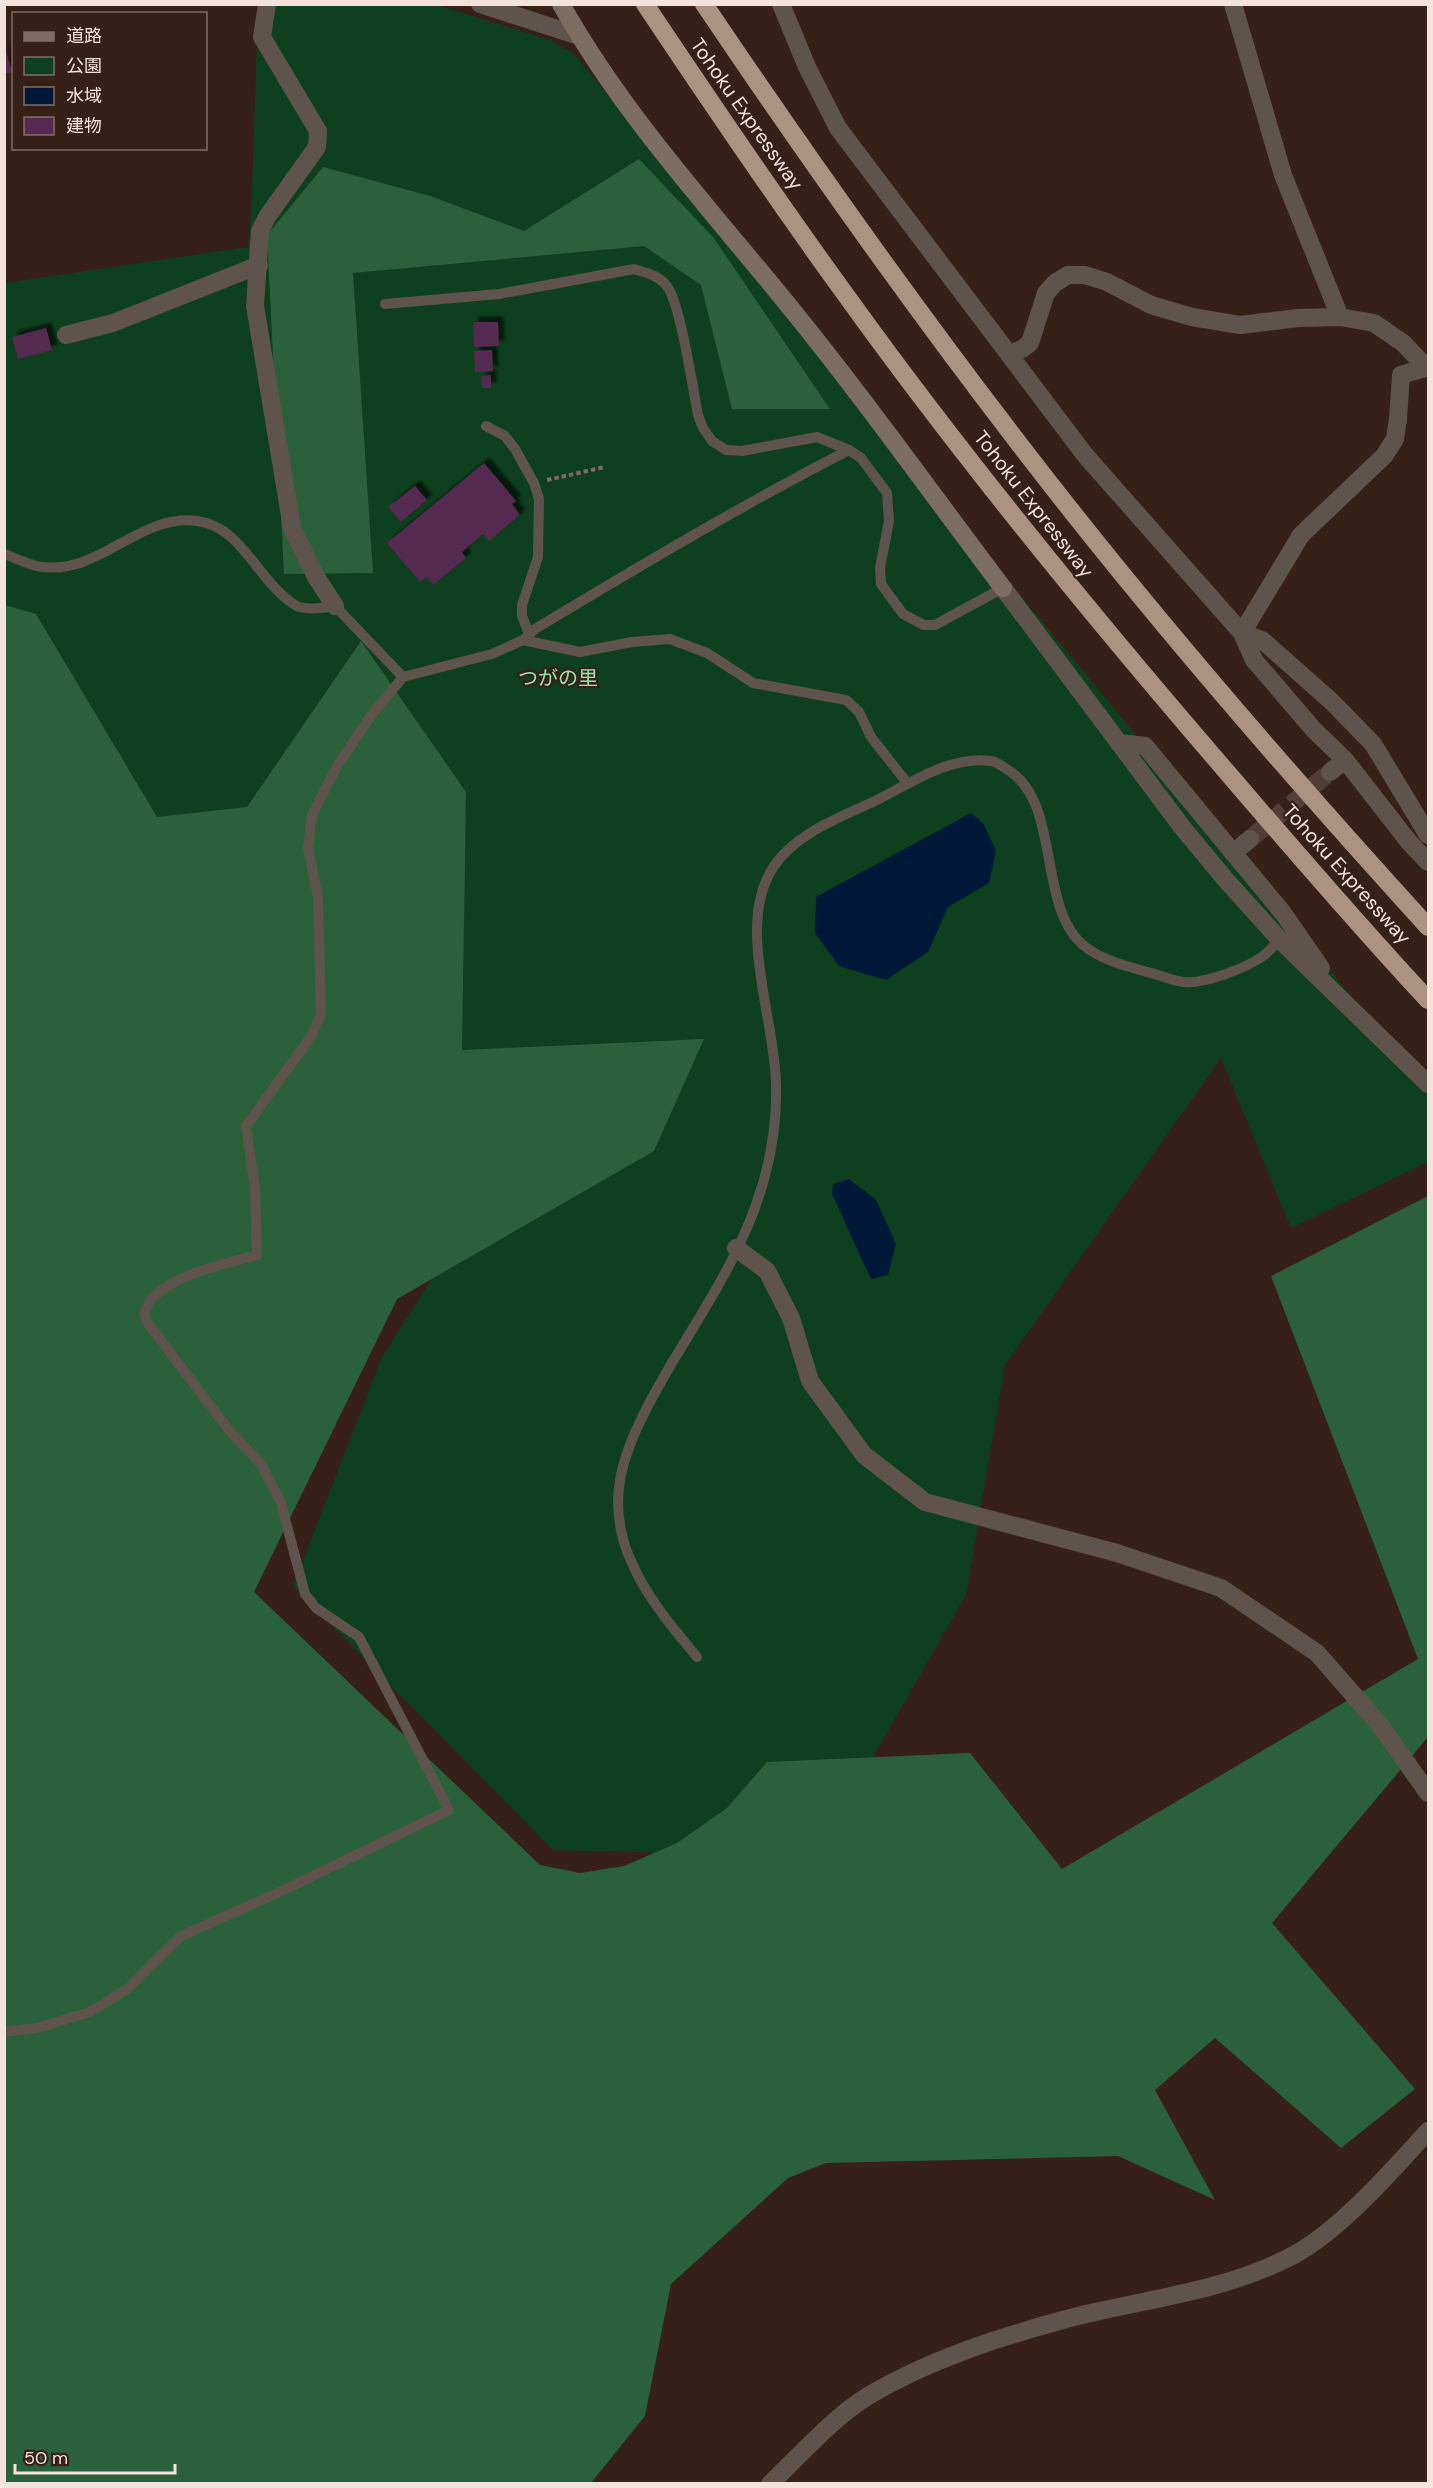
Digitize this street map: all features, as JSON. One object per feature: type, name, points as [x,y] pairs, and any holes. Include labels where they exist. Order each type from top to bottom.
[{"type":"highway","name":"Tohoku Expressway","points":[[645,4],[736,140],[849,299],[981,475],[1128,658],[1296,853],[1428,1000]]},
{"type":"highway","name":"Tohoku Expressway","points":[[704,4],[888,270],[1022,447],[1173,635],[1331,820],[1428,927]]},
{"type":"street","points":[[267,4],[262,37],[318,131],[317,147],[267,217],[260,231],[255,306],[292,528],[316,577],[335,606]]},
{"type":"street","points":[[480,4],[579,36]]},
{"type":"street","points":[[561,4],[616,93],[782,297],[1182,827],[1280,940],[1428,1084]]},
{"type":"street","points":[[781,4],[807,67],[838,128],[1085,455],[1242,633],[1254,660],[1314,729],[1345,760],[1409,842],[1428,862]]},
{"type":"street","points":[[1233,4],[1283,175],[1340,317]]},
{"type":"street","points":[[66,334],[113,323],[259,265]]},
{"type":"street","points":[[1009,354],[1030,343],[1046,293],[1055,283],[1068,275],[1084,275],[1107,282],[1151,305],[1192,317],[1240,325],[1298,318],[1340,317],[1374,323],[1403,343],[1427,367],[1401,375],[1395,439],[1384,456],[1301,535],[1242,633]]},
{"type":"street","points":[[1242,633],[1262,640],[1331,701],[1373,744],[1428,835]]},
{"type":"street","points":[[1119,743],[1145,746],[1283,913],[1342,999]]},
{"type":"street","points":[[1330,772],[1345,760]]},
{"type":"street","points":[[1233,853],[1250,839]]},
{"type":"street","points":[[736,1248],[767,1271],[791,1318],[810,1381],[864,1455],[925,1502],[1117,1553],[1221,1588],[1317,1653],[1380,1725],[1428,1793]]},
{"type":"street","points":[[770,2484],[823,2432],[866,2397],[947,2356],[1070,2318],[1212,2286],[1292,2256],[1329,2230],[1371,2191],[1428,2131]]},
{"type":"lane","points":[[386,304],[499,294],[634,269],[653,275],[667,286],[676,303],[698,415],[712,441],[726,450],[742,451],[817,437],[849,450],[861,458],[887,493],[889,521],[880,568],[881,584],[903,614],[924,625],[936,625],[1003,588]]},
{"type":"lane","points":[[486,426],[505,436],[534,483],[539,499],[538,557],[522,605],[526,637]]},
{"type":"lane","points":[[4,2032],[38,2028],[90,2012],[127,1989],[181,1936],[284,1890],[449,1810],[359,1637],[316,1608],[305,1594],[281,1503],[261,1464],[215,1411],[147,1322],[144,1313],[151,1298],[168,1286],[206,1270],[257,1254],[255,1188],[246,1126],[310,1038],[321,1016],[318,897],[308,848],[312,815],[347,751],[370,717],[403,677],[492,654],[526,637],[746,504],[849,450]]},
{"type":"lane","points":[[4,554],[43,567],[81,565],[146,530],[176,519],[199,521],[224,530],[248,555],[276,591],[297,607],[335,606],[403,677]]},
{"type":"lane","points":[[526,637],[580,652],[632,642],[670,639],[707,653],[753,683],[846,700],[859,712],[871,737],[908,784]]},
{"type":"lane","points":[[697,1657],[652,1599],[630,1561],[619,1522],[619,1486],[631,1444],[648,1405],[721,1279],[763,1183],[773,1128],[775,1074],[756,927],[761,893],[774,866],[792,847],[816,829],[908,784],[957,762],[994,761],[1021,779],[1036,808],[1046,840],[1060,912],[1082,944],[1109,961],[1186,982],[1227,974],[1263,956],[1280,940]]},
{"type":"path","points":[[534,483],[605,467]]},
{"type":"green space","name":"つがの里","points":[[260,5],[437,5],[550,40],[574,54],[1428,1089],[1428,1162],[1291,1228],[1221,1058],[1005,1365],[966,1595],[816,1857],[553,1850],[293,1586],[382,1357],[543,1105],[308,1032],[5,698],[5,283],[248,247]]},
{"type":"green space","points":[[639,159],[713,237],[830,409],[732,409],[701,285],[644,246],[353,273],[373,573],[284,574],[267,235],[323,167],[430,196],[524,231]]},
{"type":"green space","points":[[4,605],[36,614],[157,817],[247,807],[361,641],[466,792],[462,1050],[704,1039],[654,1151],[397,1299],[254,1592],[540,1865],[580,1873],[624,1866],[677,1843],[727,1808],[767,1762],[970,1753],[1062,1869],[1418,1659],[1271,1276],[1428,1196],[1428,1737],[1272,1923],[1415,2089],[1341,2148],[1215,2038],[1155,2090],[1215,2200],[1118,2156],[826,2163],[788,2178],[671,2284],[645,2416],[591,2483],[5,2483]]},
{"type":"water","points":[[971,813],[983,823],[996,851],[989,883],[948,907],[928,952],[886,980],[839,966],[815,933],[816,897]]},
{"type":"water","points":[[849,1179],[876,1200],[896,1244],[888,1275],[871,1279],[832,1194],[833,1184]]},
{"type":"building","points":[[4,45],[12,72],[4,74]]},
{"type":"building","points":[[473,322],[498,322],[499,346],[474,347]]},
{"type":"building","points":[[46,328],[52,350],[18,359],[12,337]]},
{"type":"building","points":[[492,350],[493,371],[475,372],[474,351]]},
{"type":"building","points":[[491,375],[491,388],[482,388],[481,376]]},
{"type":"building","points":[[484,463],[516,501],[512,504],[520,515],[489,541],[483,534],[462,552],[466,558],[433,585],[426,577],[420,582],[387,543]]},
{"type":"building","points":[[415,486],[427,500],[401,522],[388,507]]},
{"type":"tunnel","points":[[1250,839],[1330,772]]}]
